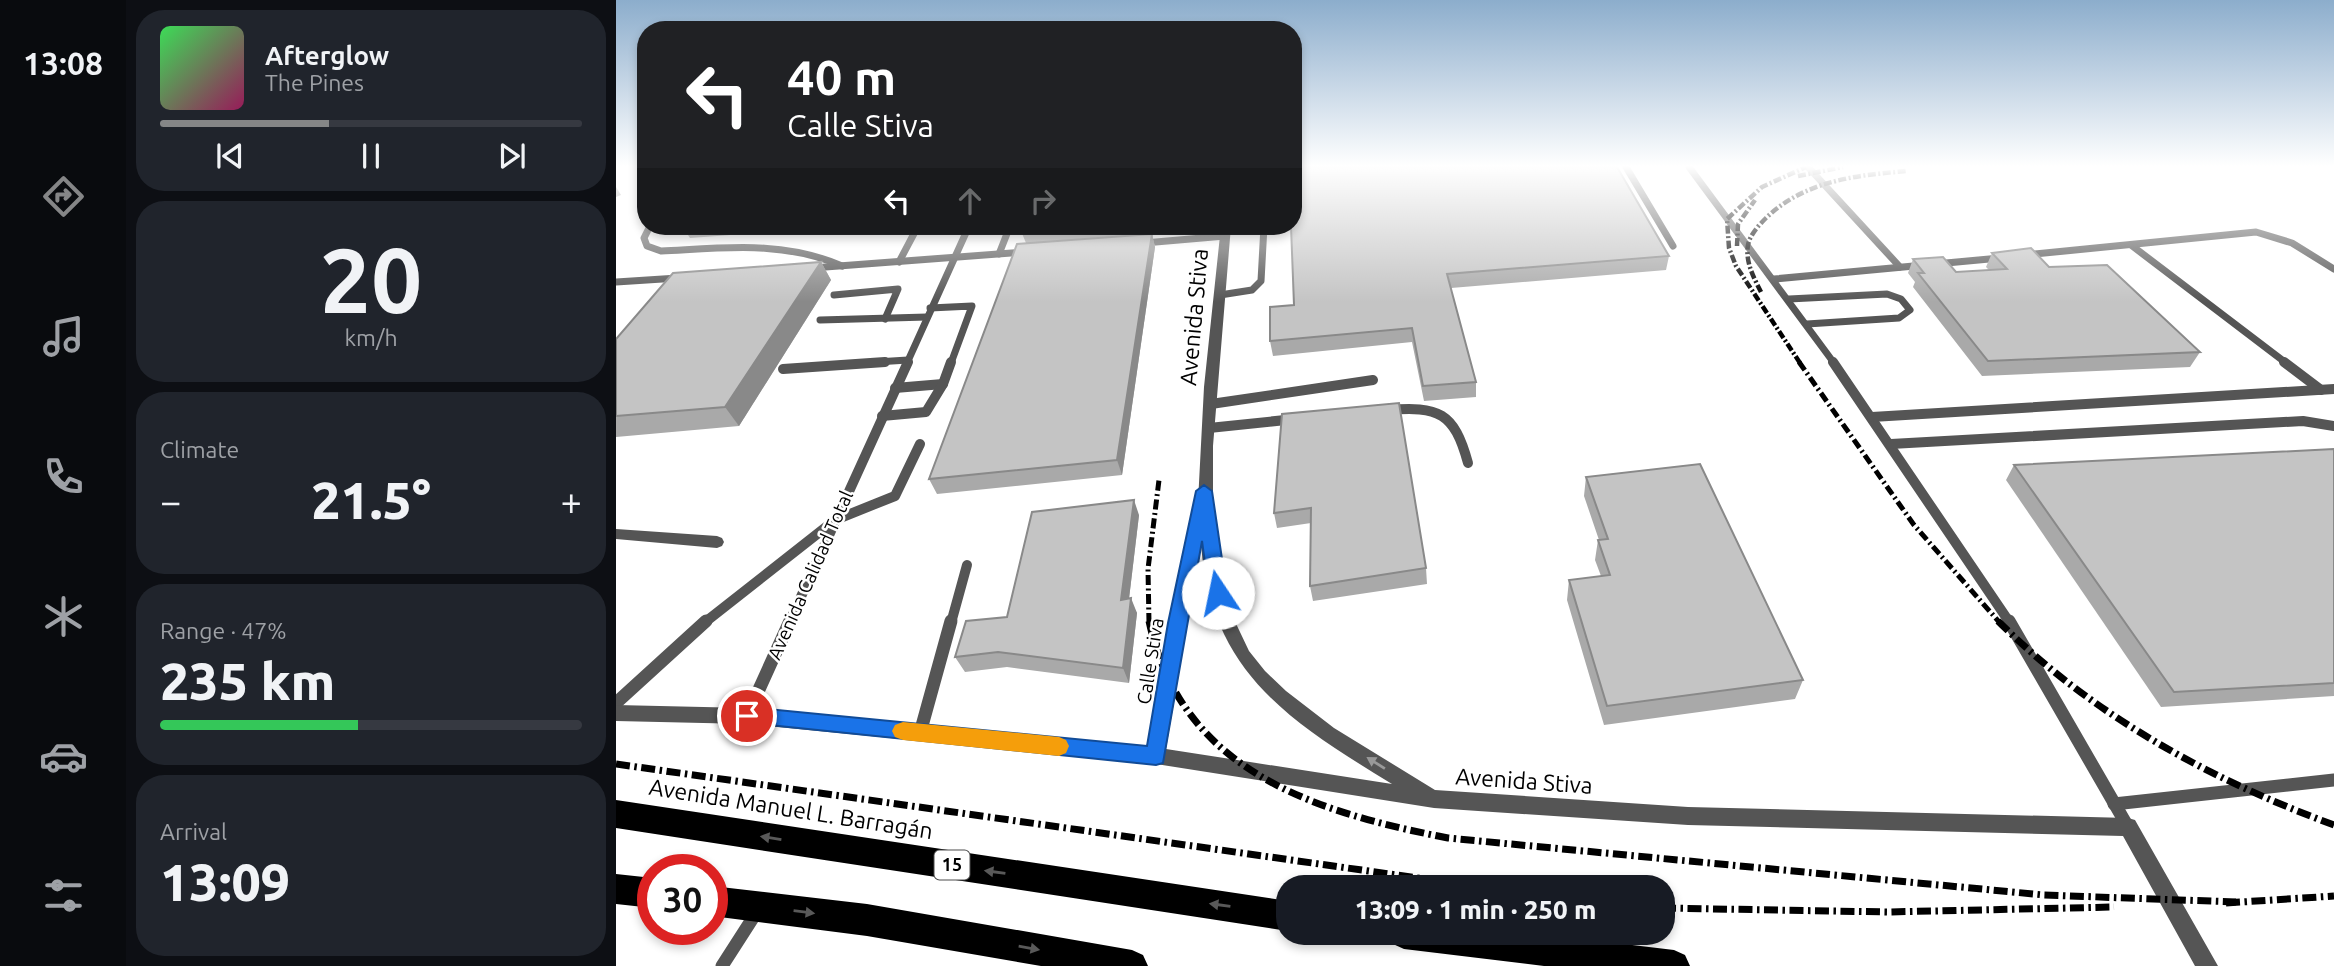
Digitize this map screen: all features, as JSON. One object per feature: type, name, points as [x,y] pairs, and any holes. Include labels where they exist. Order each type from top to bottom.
[{"type":"highway","name":"Avenida Manuel L. Barragán","points":[[616,814],[1276,913]]},
{"type":"highway","points":[[616,889],[637,891]]},
{"type":"highway","points":[[728,903],[867,920],[1075,961],[1132,966]]},
{"type":"highway","points":[[1502,945],[1674,966]]},
{"type":"street","name":"Avenida Stiva","points":[[1225,235],[1204,491],[1213,575],[1222,611],[1244,656],[1284,699],[1334,736],[1434,799],[1688,816],[2128,827]]},
{"type":"street","name":"Calle Stiva","points":[[1156,756],[1177,623],[1204,491]]},
{"type":"street","points":[[616,534],[718,542]]},
{"type":"street","points":[[616,713],[747,716],[1156,756],[1434,799]]},
{"type":"street","points":[[2128,827],[2207,966]]},
{"type":"lane","points":[[1651,212],[1673,246]]},
{"type":"lane","points":[[1723,212],[1789,299],[1891,444],[2026,647],[2128,827]]},
{"type":"lane","points":[[1849,212],[1900,267]]},
{"type":"lane","points":[[1774,279],[2256,232],[2292,243],[2334,269]]},
{"type":"lane","points":[[646,235],[647,246],[661,251],[782,247],[820,254],[843,266]]},
{"type":"lane","points":[[899,262],[913,235]]},
{"type":"lane","name":"Avenida Calidad Total","points":[[747,716],[965,235]]},
{"type":"lane","points":[[999,254],[1006,235]]},
{"type":"lane","points":[[1132,243],[1194,235]]},
{"type":"lane","points":[[1220,295],[1252,290],[1261,281],[1264,235]]},
{"type":"lane","points":[[2131,245],[2321,390]]},
{"type":"lane","points":[[803,269],[1039,251]]},
{"type":"lane","points":[[616,282],[683,278]]},
{"type":"lane","points":[[834,295],[898,289],[885,319]]},
{"type":"lane","points":[[1789,299],[1887,294],[1901,299],[1910,310],[1899,318],[1807,324]]},
{"type":"lane","points":[[820,320],[885,319],[972,306],[943,384],[926,412],[882,416]]},
{"type":"lane","points":[[783,369],[908,360]]},
{"type":"lane","points":[[1211,404],[1373,380]]},
{"type":"lane","points":[[895,388],[943,384]]},
{"type":"lane","points":[[1872,417],[2334,389]]},
{"type":"lane","points":[[1376,411],[1417,408],[1440,411],[1455,423],[1462,437],[1468,463]]},
{"type":"lane","points":[[1209,428],[1308,418]]},
{"type":"lane","points":[[1891,444],[2303,421],[2334,426]]},
{"type":"lane","points":[[616,703],[715,613],[835,520],[895,496],[920,444]]},
{"type":"lane","points":[[920,733],[967,565]]},
{"type":"lane","points":[[2114,804],[2334,780]]},
{"type":"lane","points":[[722,966],[760,906]]},
{"type":"building","points":[[1302,212],[1643,212],[1669,256],[1447,274],[1476,382],[1423,386],[1412,328],[1270,341],[1270,307],[1294,305],[1291,235],[1302,235]]},
{"type":"building","points":[[1152,235],[1117,460],[929,479],[1017,244]]},
{"type":"building","points":[[2031,248],[2049,267],[2107,265],[2200,352],[1988,361],[1918,273],[1924,273],[1913,259],[1943,257],[1956,272],[2007,269],[1992,253]]},
{"type":"building","points":[[821,262],[725,407],[616,416],[616,339],[673,273]]},
{"type":"building","points":[[1399,403],[1426,568],[1310,586],[1311,508],[1274,513],[1282,414]]},
{"type":"building","points":[[2334,449],[2334,683],[2174,692],[2014,465]]},
{"type":"building","points":[[1700,464],[1803,680],[1607,706],[1569,580],[1610,575],[1598,540],[1608,539],[1586,477]]},
{"type":"building","points":[[1134,500],[1121,600],[1131,598],[1123,668],[998,652],[955,657],[966,621],[1007,617],[1032,512]]},
{"type":"railway","points":[[1735,212],[1727,219],[1729,248],[1736,266],[1800,363]]},
{"type":"railway","points":[[1737,246],[1738,224],[1746,212]]},
{"type":"railway","points":[[1761,292],[1749,264],[1747,251],[1757,227],[1773,212]]},
{"type":"railway","points":[[1799,362],[1914,525],[1999,622]]},
{"type":"railway","points":[[1149,623],[1148,569],[1159,480]]},
{"type":"railway","points":[[1149,621],[1166,672],[1190,715],[1222,749],[1260,776],[1303,797],[1349,814],[1398,827],[1448,838],[2044,895],[2236,902]]},
{"type":"railway","points":[[1999,622],[2073,686],[2155,741],[2242,787],[2334,825]]},
{"type":"railway","points":[[616,764],[1397,875]]},
{"type":"railway","points":[[2226,903],[2334,896]]},
{"type":"railway","points":[[1675,908],[1888,912],[2114,907]]},
{"type":"slow traffic","points":[[903,731],[1059,746]]},
{"type":"route","points":[[747,716],[1156,756],[1177,623],[1204,491],[1213,575],[1218,593]]}]
